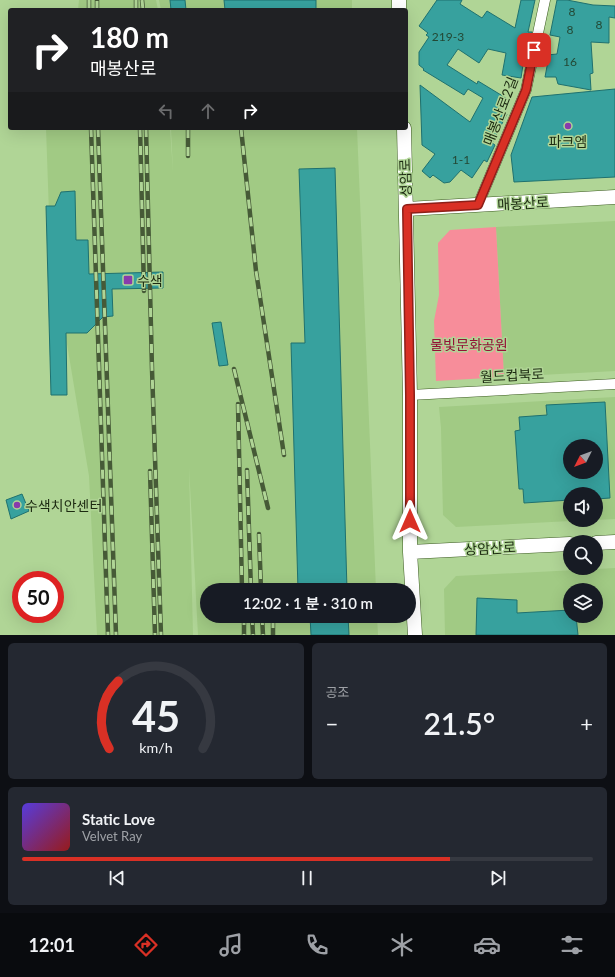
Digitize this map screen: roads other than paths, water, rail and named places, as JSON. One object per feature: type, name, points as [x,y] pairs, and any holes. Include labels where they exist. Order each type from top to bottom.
[{"type":"main road","name":"성암로","points":[[404,130],[410,395],[410,552],[415,635]]},
{"type":"main road","name":"매봉산로","points":[[407,209],[615,198]]},
{"type":"main road","points":[[603,543],[615,542]]},
{"type":"main road","name":"상암산로","points":[[410,552],[563,544]]},
{"type":"street","name":"매봉산로2길","points":[[478,205],[526,90],[545,0]]},
{"type":"street","name":"월드컵북로","points":[[410,395],[615,384]]},
{"type":"railway","points":[[89,0],[89,8]]},
{"type":"railway","points":[[97,0],[97,8]]},
{"type":"railway","points":[[136,0],[136,8]]},
{"type":"railway","points":[[142,0],[143,8]]},
{"type":"railway","points":[[91,130],[108,635]]},
{"type":"railway","points":[[98,130],[116,635]]},
{"type":"railway","points":[[140,130],[144,291]]},
{"type":"railway","points":[[146,130],[161,635]]},
{"type":"railway","points":[[188,130],[188,156]]},
{"type":"railway","points":[[241,130],[256,271],[284,455]]},
{"type":"railway","points":[[234,369],[268,508]]},
{"type":"railway","points":[[238,404],[242,583]]},
{"type":"railway","points":[[247,470],[251,583]]},
{"type":"railway","points":[[150,471],[155,635]]},
{"type":"railway","points":[[259,534],[261,583]]},
{"type":"railway","points":[[244,623],[244,635]]},
{"type":"railway","points":[[252,623],[253,635]]},
{"type":"railway","points":[[262,623],[263,635]]},
{"type":"railway","points":[[273,623],[273,635]]},
{"type":"place","name":"파크엠","points":[[568,126]]},
{"type":"place","name":"수색","points":[[128,280]]},
{"type":"place","name":"수색치안센터","points":[[17,505]]},
{"type":"park label","name":"물빛문화공원","points":[[469,344]]}]
